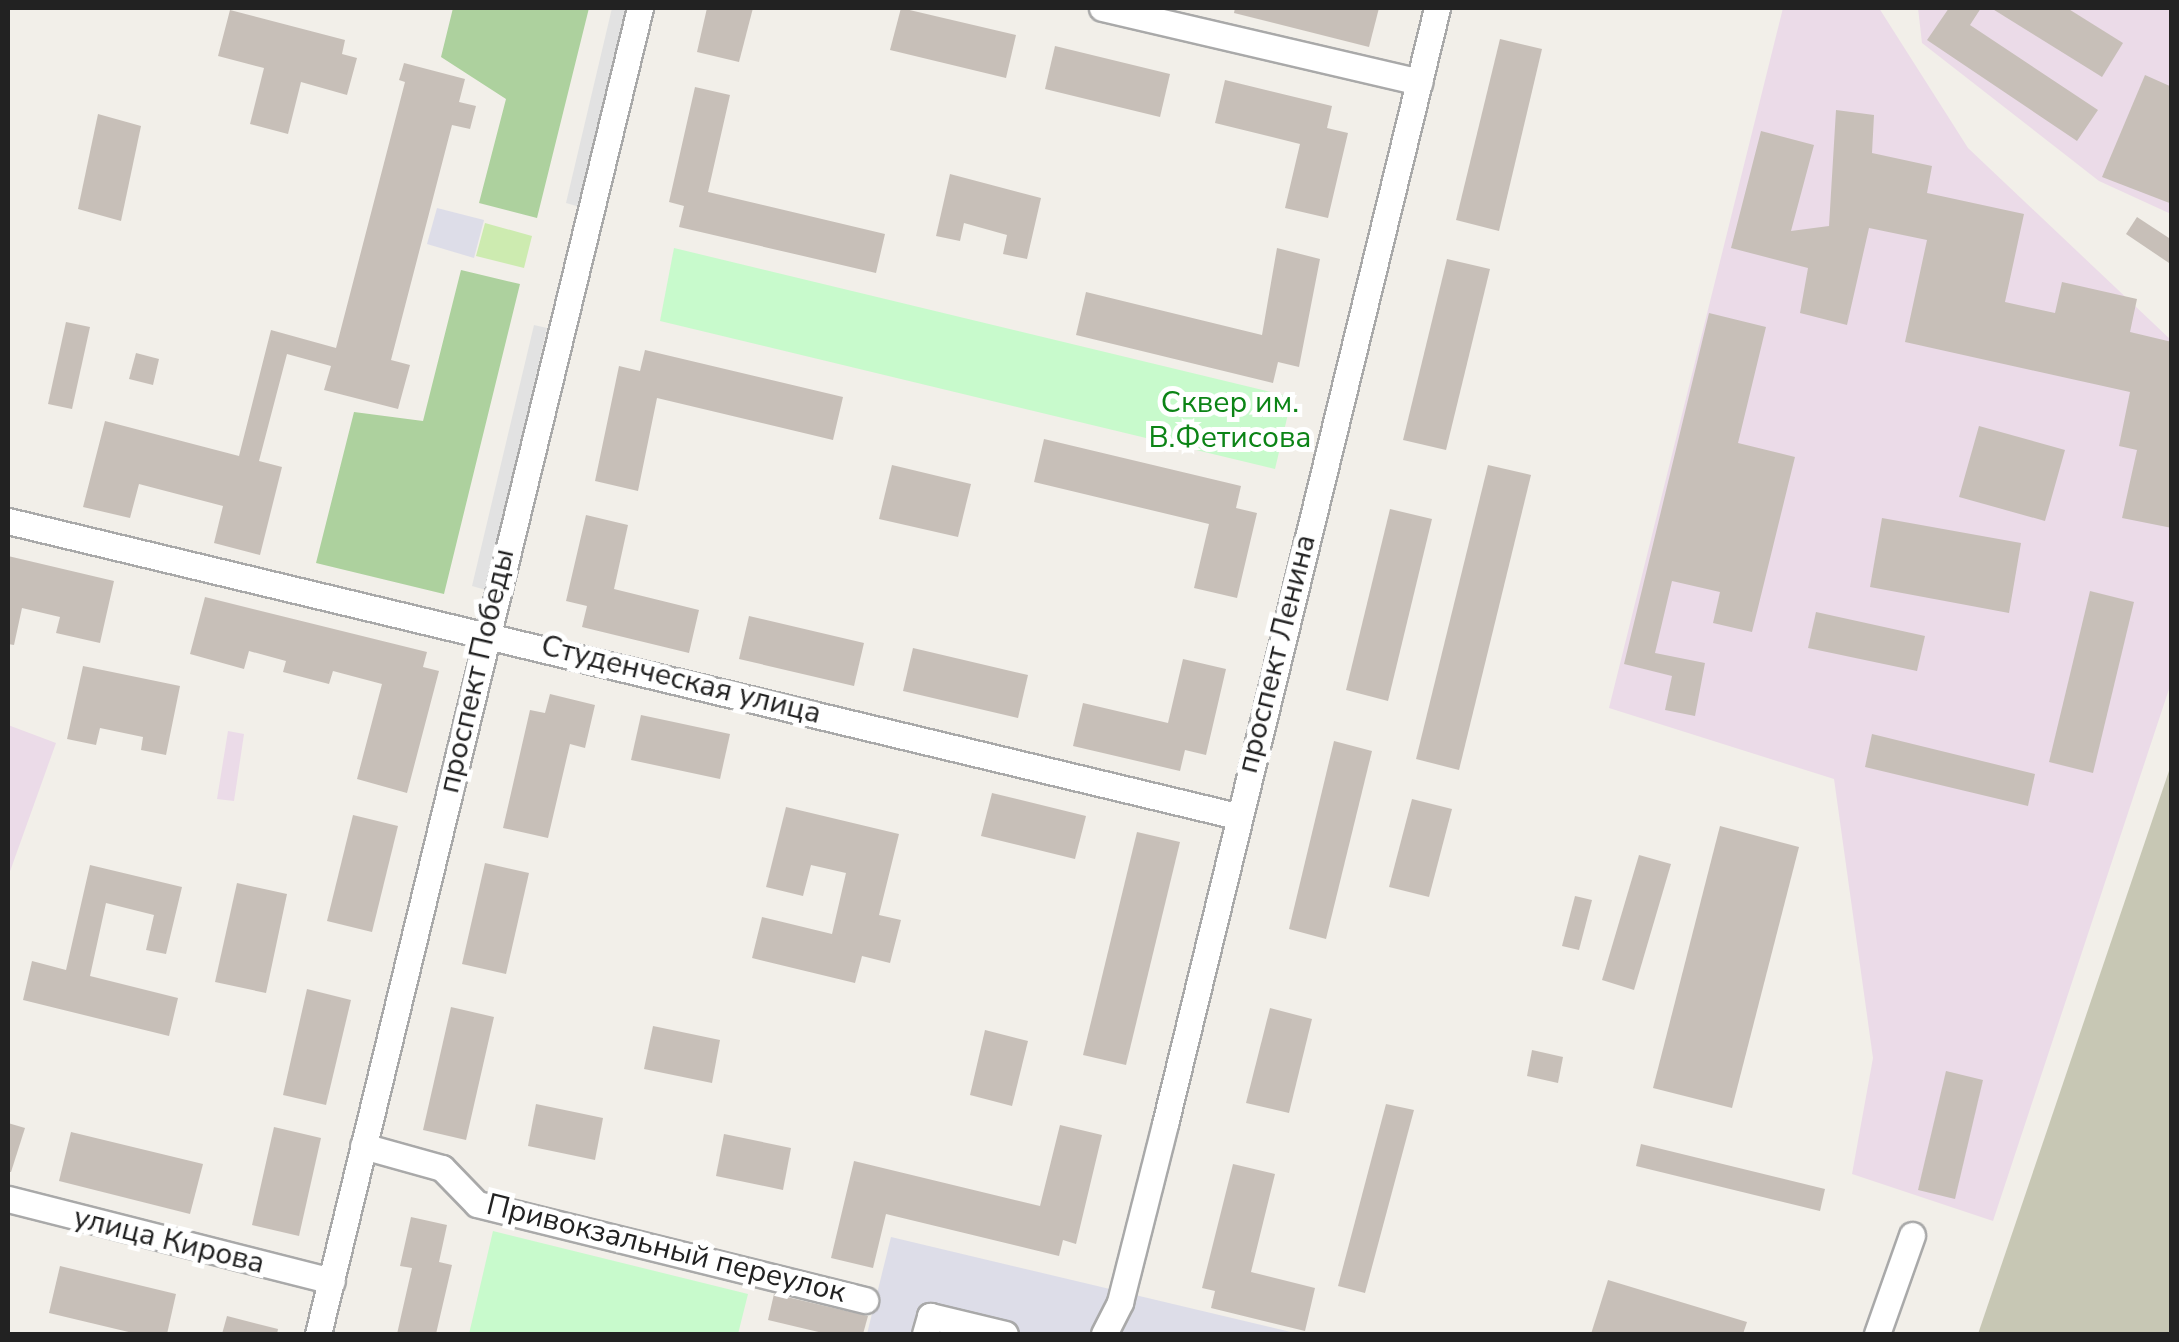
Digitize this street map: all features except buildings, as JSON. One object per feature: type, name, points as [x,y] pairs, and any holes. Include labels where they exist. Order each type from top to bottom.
[{"type":"street","name":"проспект Победы","points":[[318,1334],[640,8]]},
{"type":"street","points":[[1102,8],[1418,82]]},
{"type":"street","name":"проспект Ленина","points":[[1118,1334],[1120,1302],[1436,8]]},
{"type":"street","name":"Студенческая улица","points":[[8,521],[1237,816]]},
{"type":"street","name":"Привокзальный переулок","points":[[363,1146],[442,1168],[476,1204],[865,1300]]},
{"type":"street","name":"улица Кирова","points":[[8,1199],[332,1281]]},
{"type":"street","points":[[1877,1334],[1912,1235]]},
{"type":"street","name":"проспект Ленина","points":[[1104,1334],[1120,1302]]},
{"type":"street","points":[[925,1334],[930,1316],[964,1330],[1006,1334]]},
{"type":"shaded area","points":[[612,8],[627,8],[580,207],[566,203]]},
{"type":"shaded area","points":[[1783,8],[1879,8],[1968,148],[2171,340],[2171,683],[1993,1221],[1852,1174],[1873,1058],[1834,779],[1609,708]]},
{"type":"shaded area","points":[[1918,8],[2171,8],[2171,214],[2099,181],[1922,43]]},
{"type":"shaded area","points":[[437,208],[484,220],[474,258],[427,244]]},
{"type":"shaded area","points":[[534,325],[547,328],[486,590],[472,586]]},
{"type":"shaded area","points":[[8,725],[56,743],[8,877]]},
{"type":"shaded area","points":[[228,731],[244,734],[234,801],[217,799]]},
{"type":"shaded area","points":[[2171,765],[2171,1334],[1978,1334]]},
{"type":"shaded area","points":[[891,1237],[1299,1334],[867,1334]]},
{"type":"green space","points":[[453,8],[589,8],[537,218],[479,203],[506,99],[441,57]]},
{"type":"green space","points":[[485,223],[532,236],[524,268],[476,256]]},
{"type":"green space","name":"Сквер им. В.Фетисова","points":[[674,248],[1292,397],[1275,469],[660,321]]},
{"type":"green space","points":[[461,270],[520,284],[444,594],[316,563],[354,412],[423,421]]},
{"type":"green space","points":[[493,1231],[748,1294],[738,1334],[469,1334]]}]
